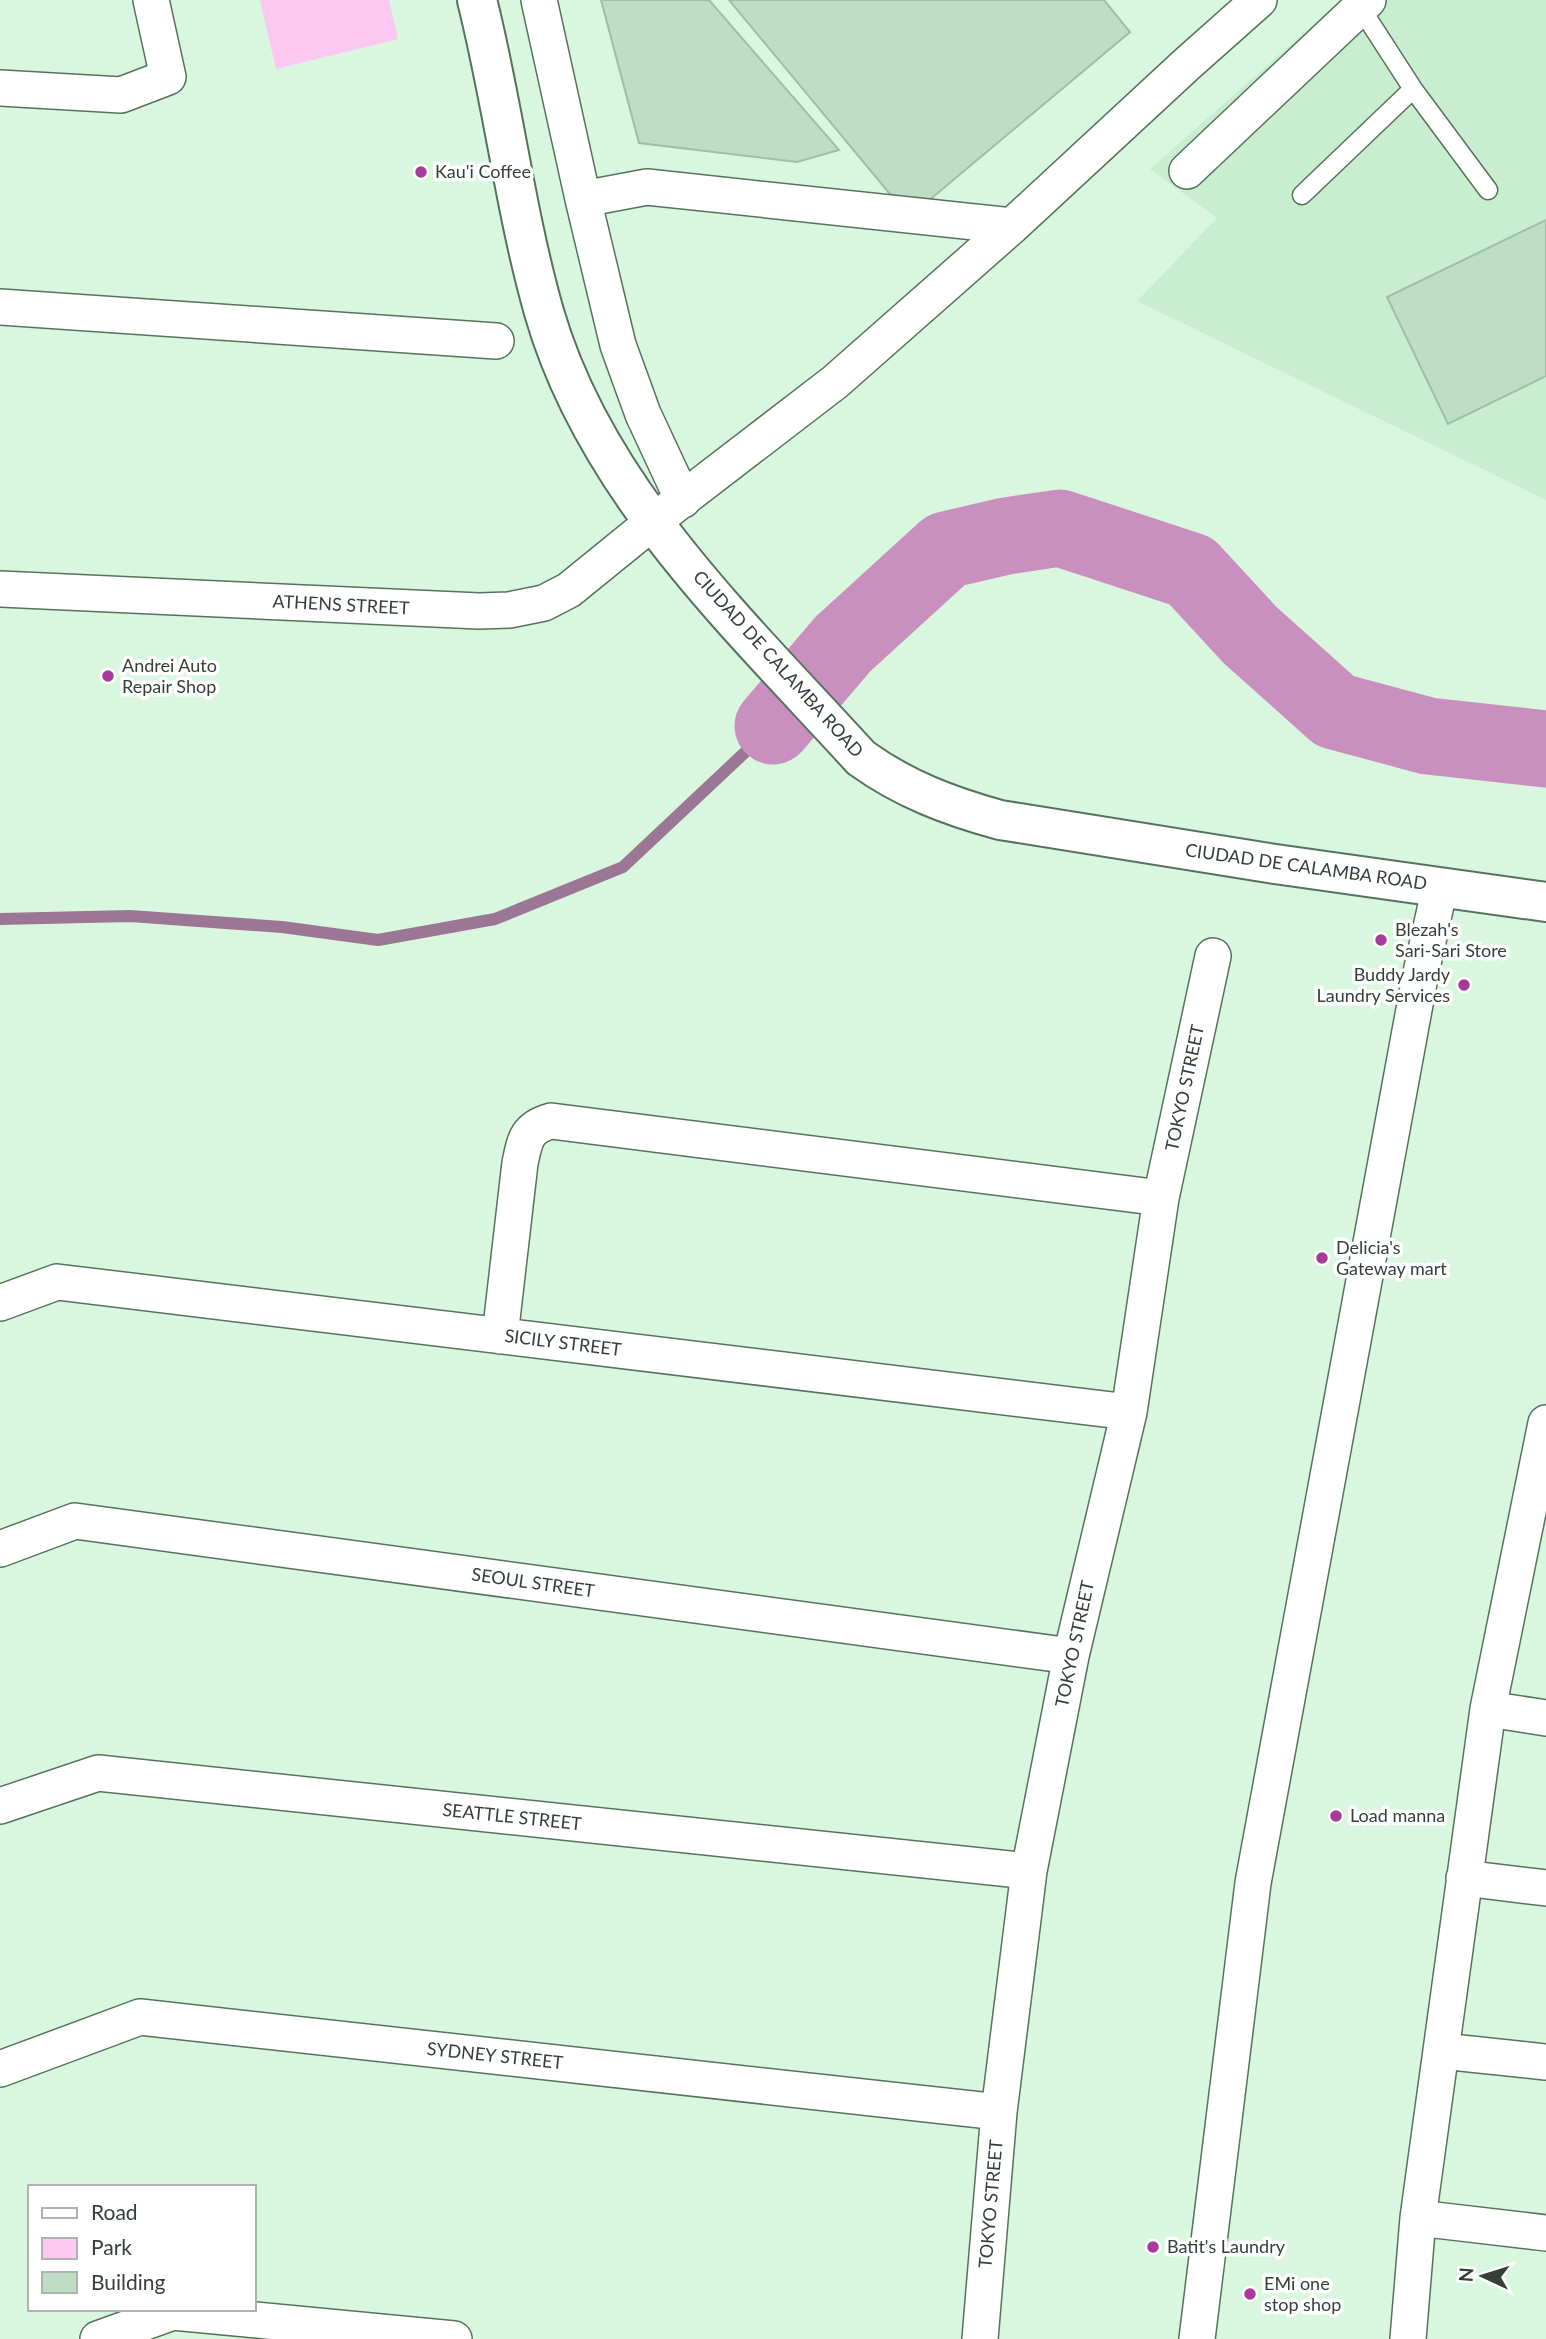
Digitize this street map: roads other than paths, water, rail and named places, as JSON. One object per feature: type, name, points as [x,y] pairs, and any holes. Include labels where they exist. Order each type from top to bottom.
[{"type":"main road","name":"CIUDAD DE CALAMBA ROAD","points":[[477,0],[544,313],[573,389],[612,460],[668,511],[711,592],[861,758],[909,789],[957,808],[1000,820],[1261,862],[1546,902]]},
{"type":"street","points":[[0,88],[121,95],[168,77],[151,0]]},
{"type":"street","points":[[539,0],[618,345],[643,414],[668,511]]},
{"type":"street","name":"ATHENS STREET","points":[[0,589],[479,611],[509,610],[544,603],[569,590],[835,382],[1012,226],[1259,0]]},
{"type":"street","points":[[1187,171],[1364,3]]},
{"type":"street","points":[[583,199],[647,187],[1012,226]]},
{"type":"street","points":[[0,307],[496,341]]},
{"type":"street","points":[[1196,2339],[1253,1883],[1420,977],[1440,887]]},
{"type":"street","name":"TOKYO STREET","points":[[980,2339],[999,2112],[1029,1871],[1071,1656],[1129,1412],[1161,1198],[1213,956]]},
{"type":"street","points":[[500,1336],[525,1138],[536,1125],[551,1121],[1161,1198]]},
{"type":"street","name":"SICILY STREET","points":[[0,1303],[57,1282],[1129,1412]]},
{"type":"street","points":[[1408,2339],[1418,2218],[1488,1709],[1546,1423]]},
{"type":"street","name":"SEOUL STREET","points":[[0,1549],[75,1521],[1071,1656]]},
{"type":"street","points":[[1488,1709],[1546,1718]]},
{"type":"street","name":"SEATTLE STREET","points":[[0,1806],[98,1773],[1029,1871]]},
{"type":"street","points":[[1464,1878],[1546,1888]]},
{"type":"street","name":"SYDNEY STREET","points":[[0,2069],[140,2017],[999,2112]]},
{"type":"street","points":[[1442,2051],[1546,2062]]},
{"type":"street","points":[[1418,2218],[1546,2233]]},
{"type":"street","points":[[98,2339],[173,2312],[454,2339]]},
{"type":"lane","points":[[1364,3],[1413,89],[1488,190]]},
{"type":"lane","points":[[1302,195],[1413,89]]},
{"type":"waterway","points":[[773,726],[843,644],[946,550],[1006,536],[1060,528],[1191,571],[1250,635],[1335,711],[1428,736],[1546,749]]},
{"type":"waterway","points":[[0,919],[130,916],[282,927],[378,940],[495,919],[623,867],[773,726]]},
{"type":"place","name":"Kau'i Coffee","points":[[421,172]]},
{"type":"place","name":"Andrei Auto Repair Shop","points":[[108,676]]},
{"type":"place","name":"Blezah's Sari-Sari Store","points":[[1381,940]]},
{"type":"place","name":"Buddy Jardy Laundry Services","points":[[1464,985]]},
{"type":"place","name":"Delicia's Gateway mart","points":[[1322,1258]]},
{"type":"place","name":"Load manna","points":[[1336,1816]]},
{"type":"place","name":"Batit's Laundry","points":[[1153,2247]]},
{"type":"place","name":"EMi one stop shop","points":[[1250,2294]]}]
